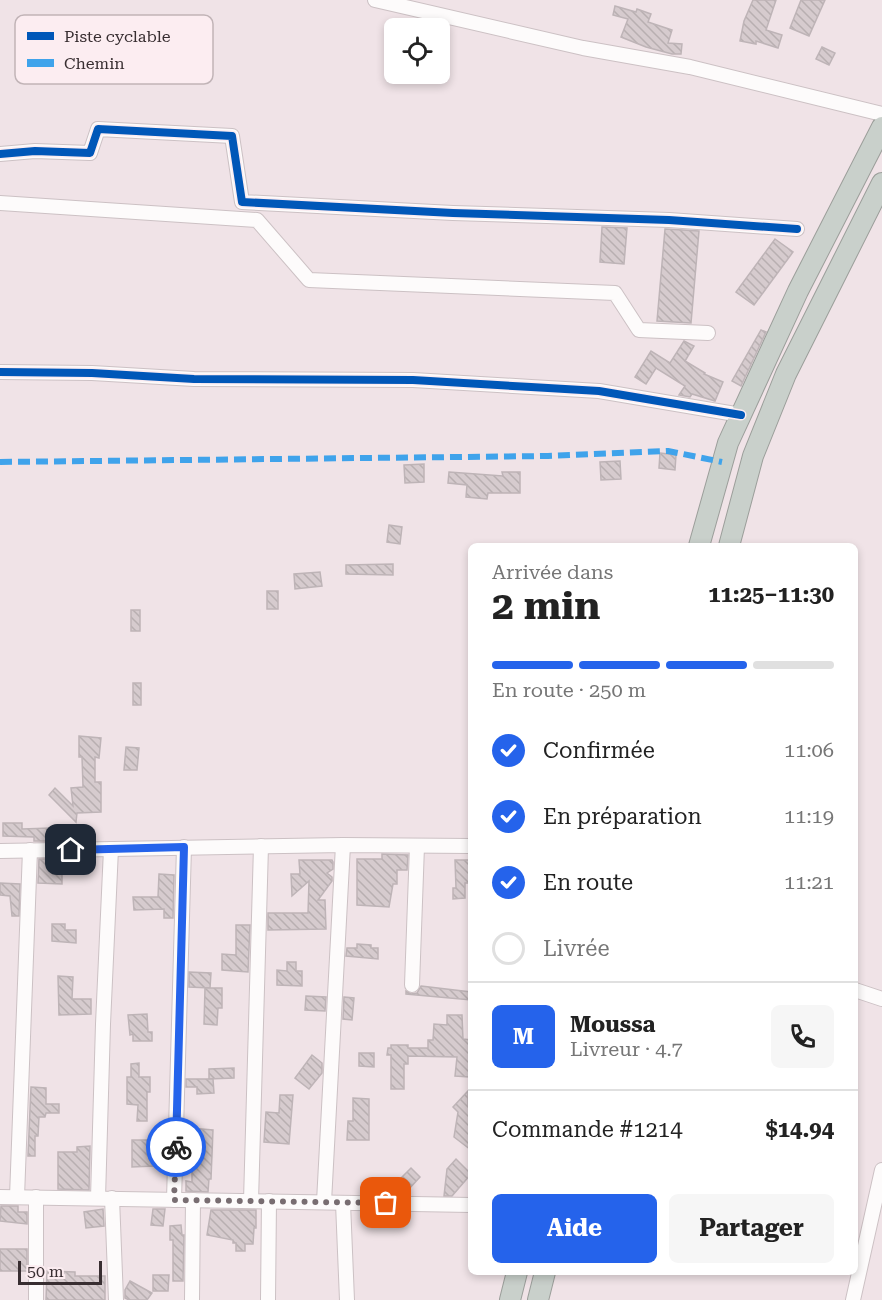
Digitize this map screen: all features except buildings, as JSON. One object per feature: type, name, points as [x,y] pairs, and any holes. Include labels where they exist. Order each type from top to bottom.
[{"type":"highway","points":[[700,543],[728,443],[798,291],[882,127]]},
{"type":"highway","points":[[730,543],[753,456],[786,374],[882,183]]},
{"type":"highway","points":[[510,1300],[516,1275]]},
{"type":"highway","points":[[538,1300],[544,1275]]},
{"type":"street","points":[[375,0],[583,48],[690,68],[882,114]]},
{"type":"street","points":[[0,154],[35,151],[90,153],[98,129],[232,136],[242,202],[453,213],[669,220],[797,229]]},
{"type":"street","points":[[0,203],[257,220],[309,280],[615,293],[639,330],[708,333]]},
{"type":"street","points":[[0,372],[92,373],[205,379],[413,380],[599,391],[741,415]]},
{"type":"street","points":[[324,1202],[343,845]]},
{"type":"street","points":[[0,851],[343,845],[468,846]]},
{"type":"street","points":[[251,1201],[261,846]]},
{"type":"street","points":[[412,985],[417,846]]},
{"type":"street","points":[[174,1200],[184,847]]},
{"type":"street","points":[[111,849],[103,1024],[105,1198],[116,1300]]},
{"type":"street","points":[[17,1197],[30,850]]},
{"type":"street","points":[[858,991],[882,999]]},
{"type":"street","points":[[853,1300],[882,1170]]},
{"type":"street","points":[[0,1197],[468,1205]]},
{"type":"street","points":[[36,1197],[36,1300]]},
{"type":"street","points":[[192,1300],[193,1200]]},
{"type":"street","points":[[268,1300],[269,1201]]},
{"type":"street","points":[[343,1203],[347,1300]]},
{"type":"marked path","points":[[0,462],[548,456],[668,451],[722,462]]},
{"type":"cycle path","points":[[0,154],[35,151],[90,153],[98,129],[232,136],[242,202],[453,213],[669,220],[797,229]]},
{"type":"cycle path","points":[[0,372],[92,373],[194,379],[413,380],[599,391],[741,415]]},
{"type":"way so far","points":[[176,1147],[174,1200],[386,1203]]},
{"type":"route","points":[[71,850],[184,847],[176,1147]]}]
